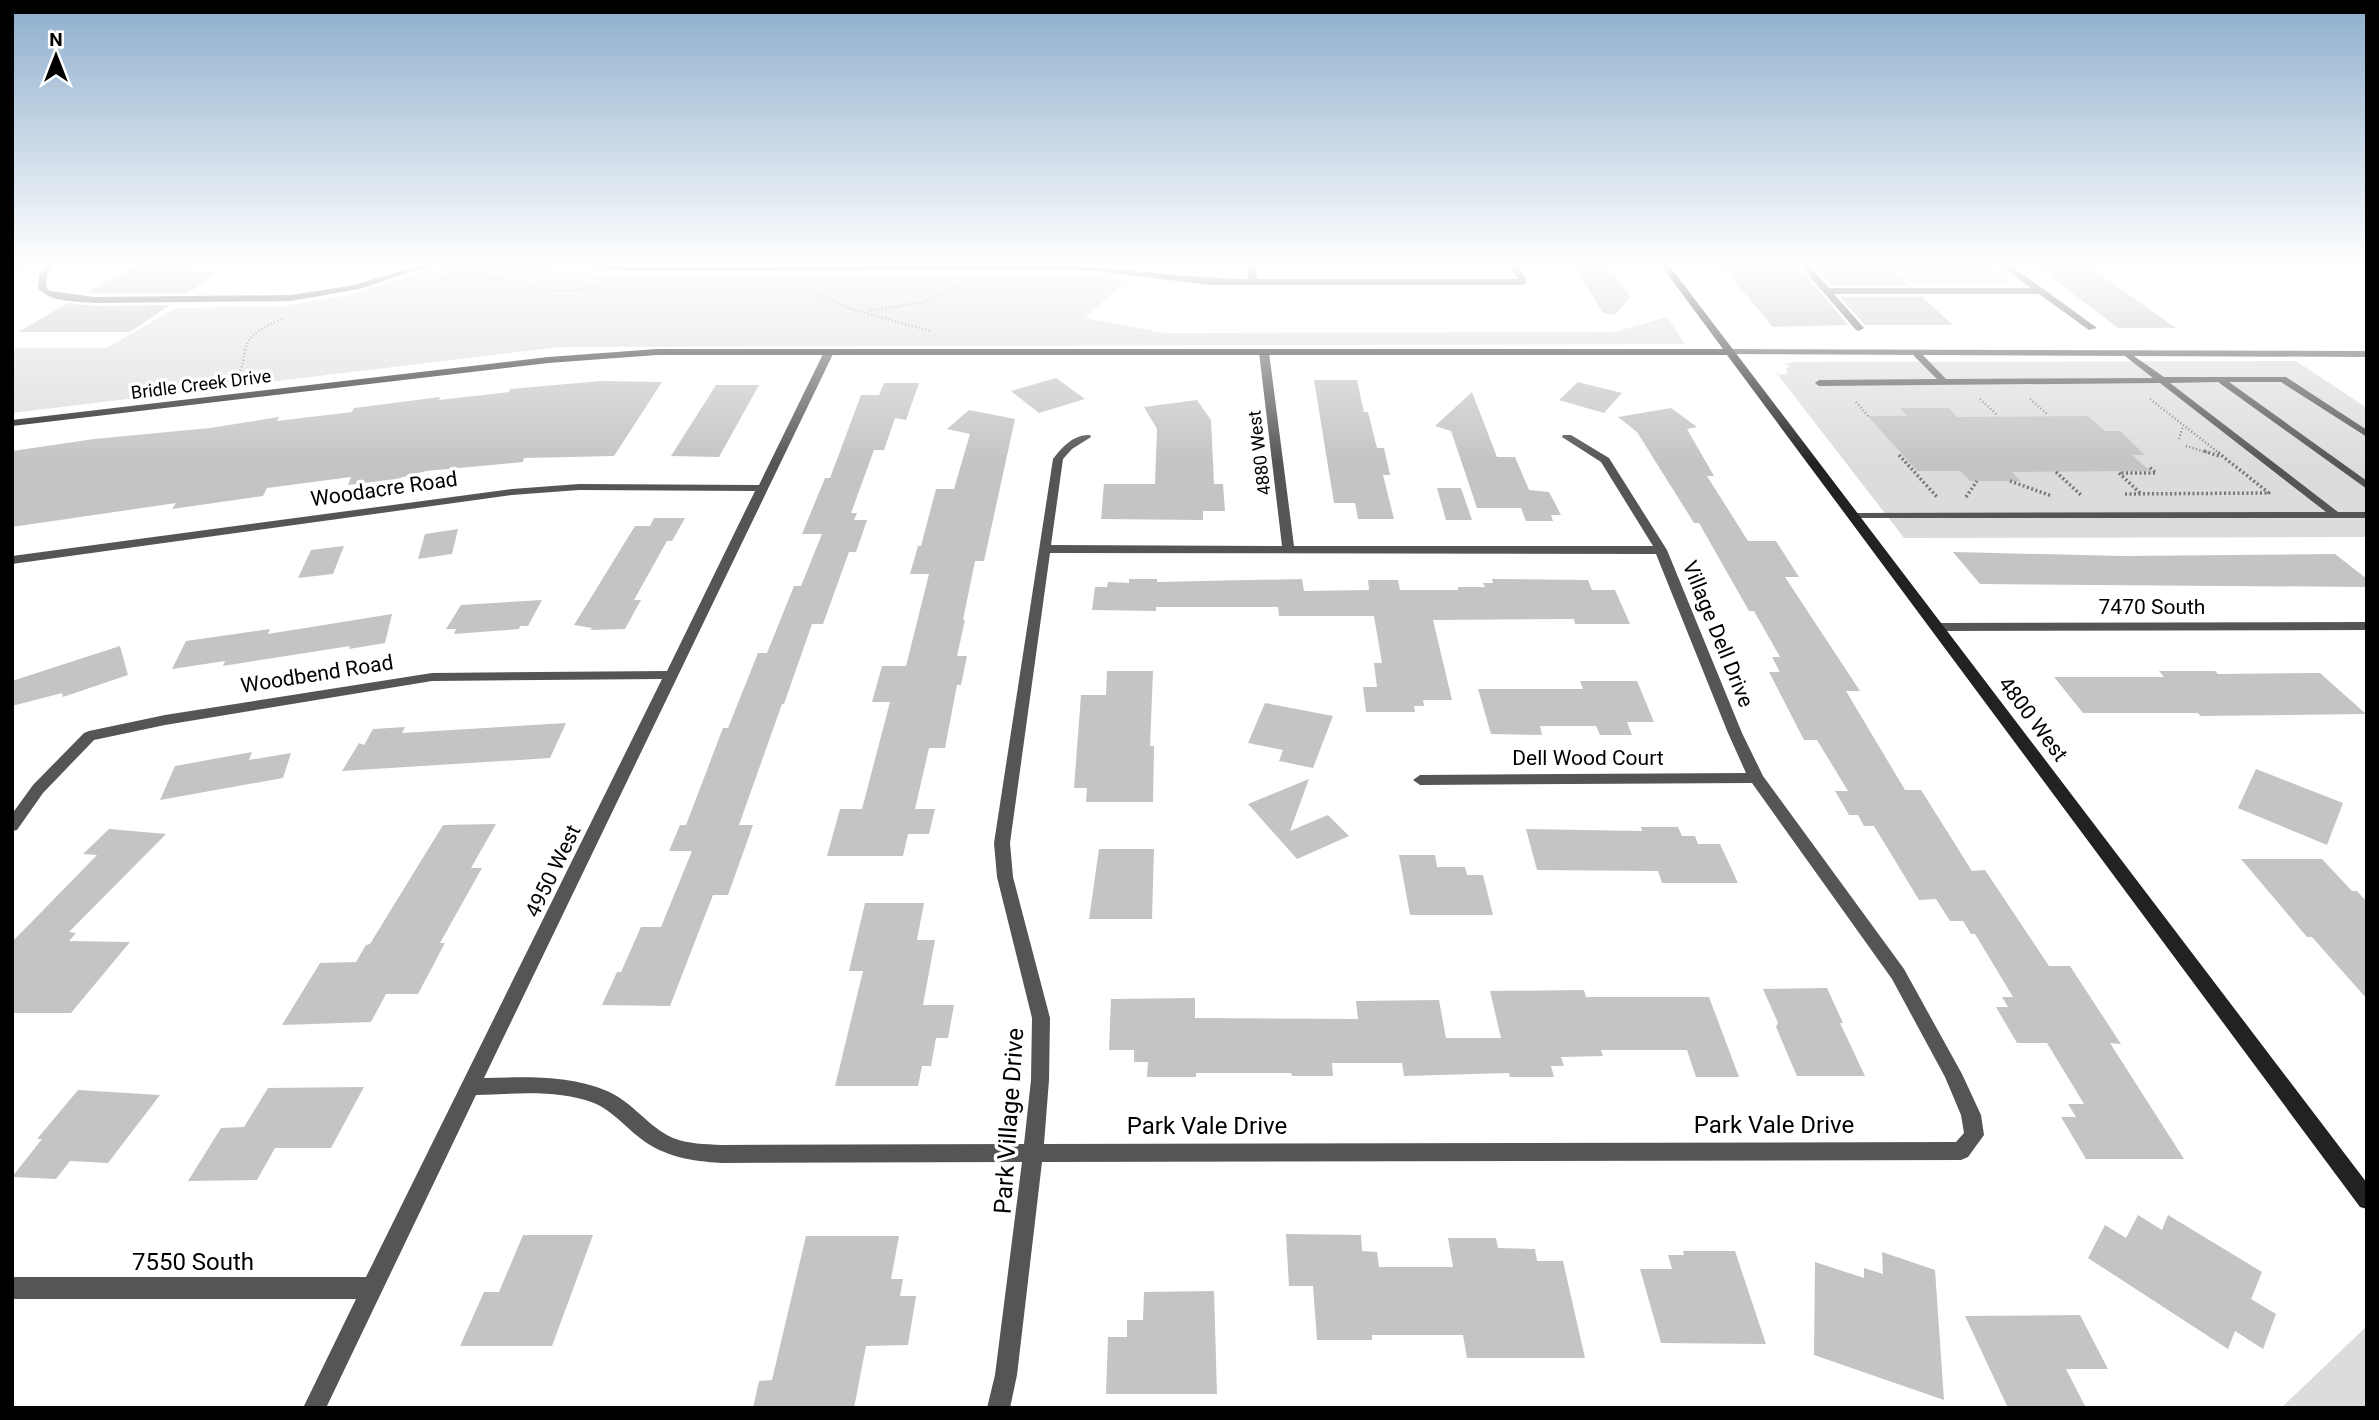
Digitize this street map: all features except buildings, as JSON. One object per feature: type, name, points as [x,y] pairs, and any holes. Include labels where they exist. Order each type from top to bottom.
[{"type":"street","name":"4800 West","points":[[1714,330],[2367,1200]]},
{"type":"street","name":"Bridle Creek Drive","points":[[12,422],[598,355],[830,352],[2367,354]]},
{"type":"street","name":"4950 West","points":[[314,1408],[830,352]]},
{"type":"street","name":"4880 West","points":[[1264,352],[1288,549]]},
{"type":"street","name":"Park Village Drive","points":[[998,1408],[1019,1281],[1034,1153],[1040,1080],[1041,1018],[1005,877],[1002,843],[1058,459],[1068,447],[1086,437]]},
{"type":"street","points":[[1567,437],[1605,460],[1661,550]]},
{"type":"street","name":"Woodacre Road","points":[[12,559],[512,492],[579,487],[764,488]]},
{"type":"street","name":"Village Dell Drive","points":[[1045,549],[1661,550],[1756,778],[1898,974],[1953,1074],[1971,1115],[1973,1135],[1961,1152]]},
{"type":"street","name":"7470 South","points":[[1938,627],[2367,626]]},
{"type":"street","name":"Woodbend Road","points":[[12,826],[38,789],[89,736],[165,720],[432,677],[671,675]]},
{"type":"street","name":"Dell Wood Court","points":[[1420,780],[1756,778]]},
{"type":"street","name":"Park Vale Drive","points":[[472,1087],[538,1086],[584,1092],[617,1105],[657,1140],[682,1152],[721,1154],[1961,1152]]},
{"type":"street","name":"7550 South","points":[[12,1288],[373,1288]]},
{"type":"lane","points":[[1917,354],[1944,382]]},
{"type":"lane","points":[[2128,354],[2336,515]]},
{"type":"lane","points":[[1819,383],[2283,379],[2367,434]]},
{"type":"lane","points":[[2220,380],[2367,486]]},
{"type":"lane","points":[[1854,516],[2367,514]]},
{"type":"path","points":[[233,384],[245,362],[245,346],[254,334],[262,330]]},
{"type":"path","points":[[927,330],[941,333]]},
{"type":"path","points":[[1991,397],[1977,397],[1998,416]]},
{"type":"path","points":[[2042,397],[2028,397],[2047,414]]},
{"type":"path","points":[[2117,494],[2269,493],[2147,397]]},
{"type":"path","points":[[1864,398],[1852,398],[1868,416]]},
{"type":"path","points":[[2179,439],[2184,425]]},
{"type":"path","points":[[2186,446],[2231,460]]},
{"type":"path","points":[[1899,454],[1936,496]]},
{"type":"path","points":[[2142,495],[2119,473],[2156,473],[2149,467]]},
{"type":"path","points":[[2056,471],[2081,495]]},
{"type":"path","points":[[1967,496],[1977,481]]},
{"type":"path","points":[[2010,481],[2050,495]]},
{"type":"path","points":[[2028,495],[2058,494]]},
{"type":"path","points":[[2069,494],[2092,494]]},
{"type":"path","points":[[1924,495],[1946,495]]},
{"type":"path","points":[[1957,495],[1977,495]]},
{"type":"shaded area","points":[[137,330],[1150,330],[1164,333],[1676,330],[1685,344],[559,347],[12,413],[12,348],[107,348]]},
{"type":"shaded area","points":[[2296,361],[2367,408],[2367,537],[1904,538],[1775,371],[1780,375],[1788,373],[1786,369],[1791,366],[1783,364],[1794,362]]},
{"type":"shaded area","points":[[2367,1326],[2367,1408],[2281,1408]]}]
